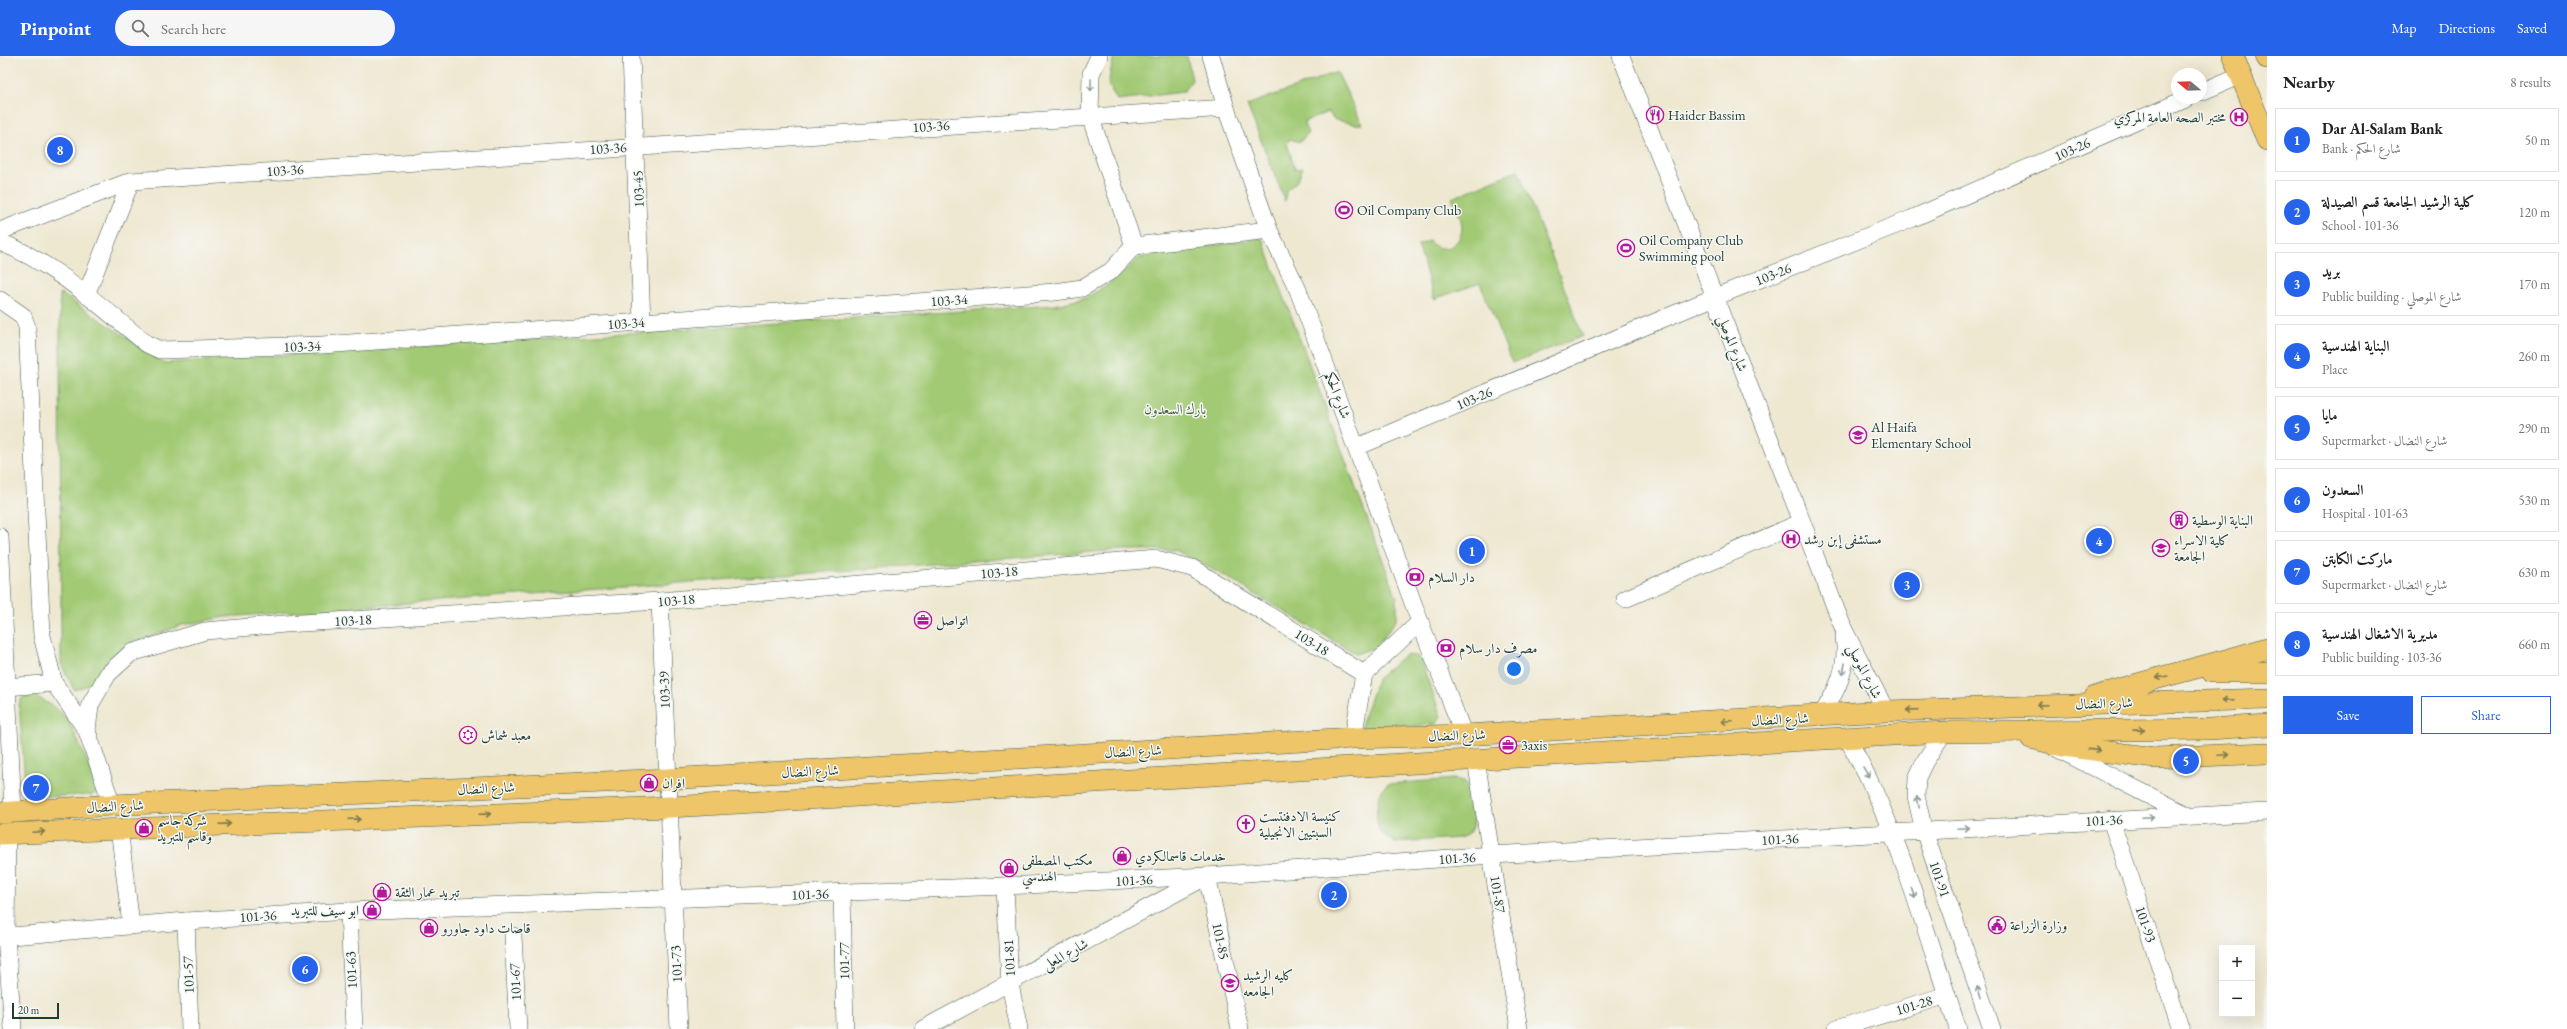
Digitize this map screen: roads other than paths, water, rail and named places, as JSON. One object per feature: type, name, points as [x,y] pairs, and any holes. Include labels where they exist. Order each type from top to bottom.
[{"type":"main road","points":[[2233,56],[2267,140]]},
{"type":"main road","points":[[2076,704],[2146,680],[2182,673],[2267,648]]},
{"type":"main road","points":[[2182,673],[2267,672]]},
{"type":"main road","name":"شارع النضال","points":[[6,813],[112,805],[667,779],[1353,738],[1464,735],[1820,717],[1886,711],[2267,699]]},
{"type":"main road","name":"شارع النضال","points":[[3,834],[119,828],[670,807],[1944,732],[2210,729],[2267,725]]},
{"type":"main road","points":[[2016,731],[2048,744],[2155,758],[2267,752]]},
{"type":"street","name":"103-45","points":[[631,56],[637,146],[642,321]]},
{"type":"street","points":[[1099,56],[1091,74],[1090,116],[1134,246],[1268,230]]},
{"type":"street","name":"شارع الحكم","points":[[1211,56],[1226,108],[1268,230],[1298,290],[1357,447],[1420,622],[1464,735]]},
{"type":"street","name":"شارع الموصلي","points":[[1625,57],[1715,297],[1844,630],[1886,711]]},
{"type":"street","points":[[2207,89],[2241,75]]},
{"type":"street","name":"103-26","points":[[1357,447],[1715,297],[1911,219],[2174,104]]},
{"type":"street","name":"103-36","points":[[0,231],[131,181],[637,146],[1226,108]]},
{"type":"street","points":[[86,295],[131,181]]},
{"type":"street","name":"103-34","points":[[0,242],[21,250],[86,295],[147,344],[160,350],[322,345],[1055,292],[1082,288],[1111,271],[1134,246]]},
{"type":"street","points":[[0,300],[23,316],[28,327],[42,636],[54,683],[87,731]]},
{"type":"street","points":[[1625,599],[1802,522]]},
{"type":"street","points":[[0,537],[7,687],[6,813]]},
{"type":"street","name":"103-18","points":[[112,805],[87,731],[90,705],[108,674],[132,653],[205,631],[285,624],[660,601],[1156,559],[1192,568],[1364,674]]},
{"type":"street","name":"103-39","points":[[660,601],[667,779],[670,807]]},
{"type":"street","points":[[1353,738],[1364,674],[1420,622]]},
{"type":"street","name":"شارع الموصلي","points":[[1820,717],[1836,693],[1844,673],[1846,651],[1844,630]]},
{"type":"street","points":[[7,687],[54,683]]},
{"type":"street","name":"101-91","points":[[1944,732],[1924,762],[1917,778],[1916,796],[1924,831],[1992,1029]]},
{"type":"street","points":[[1847,738],[1870,778],[1892,833],[1958,1029]]},
{"type":"street","points":[[2048,744],[2175,811],[2191,816]]},
{"type":"street","name":"101-87","points":[[1476,760],[1519,1029]]},
{"type":"street","name":"101-73","points":[[670,807],[679,1029]]},
{"type":"street","name":"101-36","points":[[3,936],[186,921],[349,911],[1005,886],[1207,876],[1492,855],[2267,812]]},
{"type":"street","name":"101-93","points":[[2111,820],[2181,1029]]},
{"type":"street","points":[[119,828],[131,925]]},
{"type":"street","points":[[3,834],[3,936],[13,1029]]},
{"type":"street","name":"شارع المعلى","points":[[923,1029],[1010,984],[1207,876]]},
{"type":"street","name":"101-85","points":[[1207,876],[1240,1029]]},
{"type":"street","name":"101-81","points":[[1005,886],[1010,984],[1020,1029]]},
{"type":"street","name":"101-77","points":[[842,892],[845,1029]]},
{"type":"street","name":"101-63","points":[[349,911],[354,1029]]},
{"type":"street","name":"101-57","points":[[186,921],[190,1029]]},
{"type":"street","name":"101-67","points":[[513,936],[518,1029]]},
{"type":"street","name":"101-28","points":[[1836,1029],[1947,995]]},
{"type":"place","name":"Haider Bassim","points":[[1655,115]]},
{"type":"place","name":"مختبر الصحه العامة المركزي","points":[[2239,117]]},
{"type":"place","name":"مديرية الاشغال الهندسية","points":[[60,150]]},
{"type":"place","name":"Oil Company Club","points":[[1344,210]]},
{"type":"place","name":"Oil Company Club Swimming pool","points":[[1626,248]]},
{"type":"place","name":"Al Haifa Elementary School","points":[[1858,435]]},
{"type":"place","name":"البناية الوسطية","points":[[2179,520]]},
{"type":"place","name":"مستشفى إبن رشد","points":[[1791,539]]},
{"type":"place","name":"البناية الهندسية","points":[[2099,541]]},
{"type":"place","name":"كلية الاسراء الجامعة","points":[[2161,548]]},
{"type":"place","name":"Dar Al-Salam Bank","points":[[1472,551]]},
{"type":"place","name":"دار السلام","points":[[1415,577]]},
{"type":"place","name":"بريد","points":[[1907,585]]},
{"type":"place","name":"اتواصل","points":[[923,620]]},
{"type":"place","name":"مصرف دار سلام","points":[[1446,648]]},
{"type":"place","name":"معبد شماش","points":[[468,735]]},
{"type":"place","name":"3axis","points":[[1508,745]]},
{"type":"place","name":"مايا","points":[[2186,761]]},
{"type":"place","name":"افران","points":[[649,783]]},
{"type":"place","name":"ماركت الكابتن","points":[[36,788]]},
{"type":"place","name":"كنيسة الادفنتست السبتيين الانجيلية","points":[[1246,824]]},
{"type":"place","name":"شركة جاسم وقاسم للتبريد","points":[[144,828]]},
{"type":"place","name":"خدمات قاسمالكردي","points":[[1122,856]]},
{"type":"place","name":"مكتب المصطفى الهندسي","points":[[1009,868]]},
{"type":"place","name":"تبريد عمار الثقة","points":[[382,892]]},
{"type":"place","name":"كلية الرشيد الجامعة قسم الصيدلة","points":[[1334,895]]},
{"type":"place","name":"ابو سيف للتبريد","points":[[372,910]]},
{"type":"place","name":"وزارة الزراعة","points":[[1997,925]]},
{"type":"place","name":"قاصات داود جاورو","points":[[429,928]]},
{"type":"place","name":"السعدون","points":[[305,969]]},
{"type":"place","name":"كليه الرشيد الجامعه","points":[[1230,983]]},
{"type":"park label","name":"بارك السعدون","points":[[1175,409]]}]
